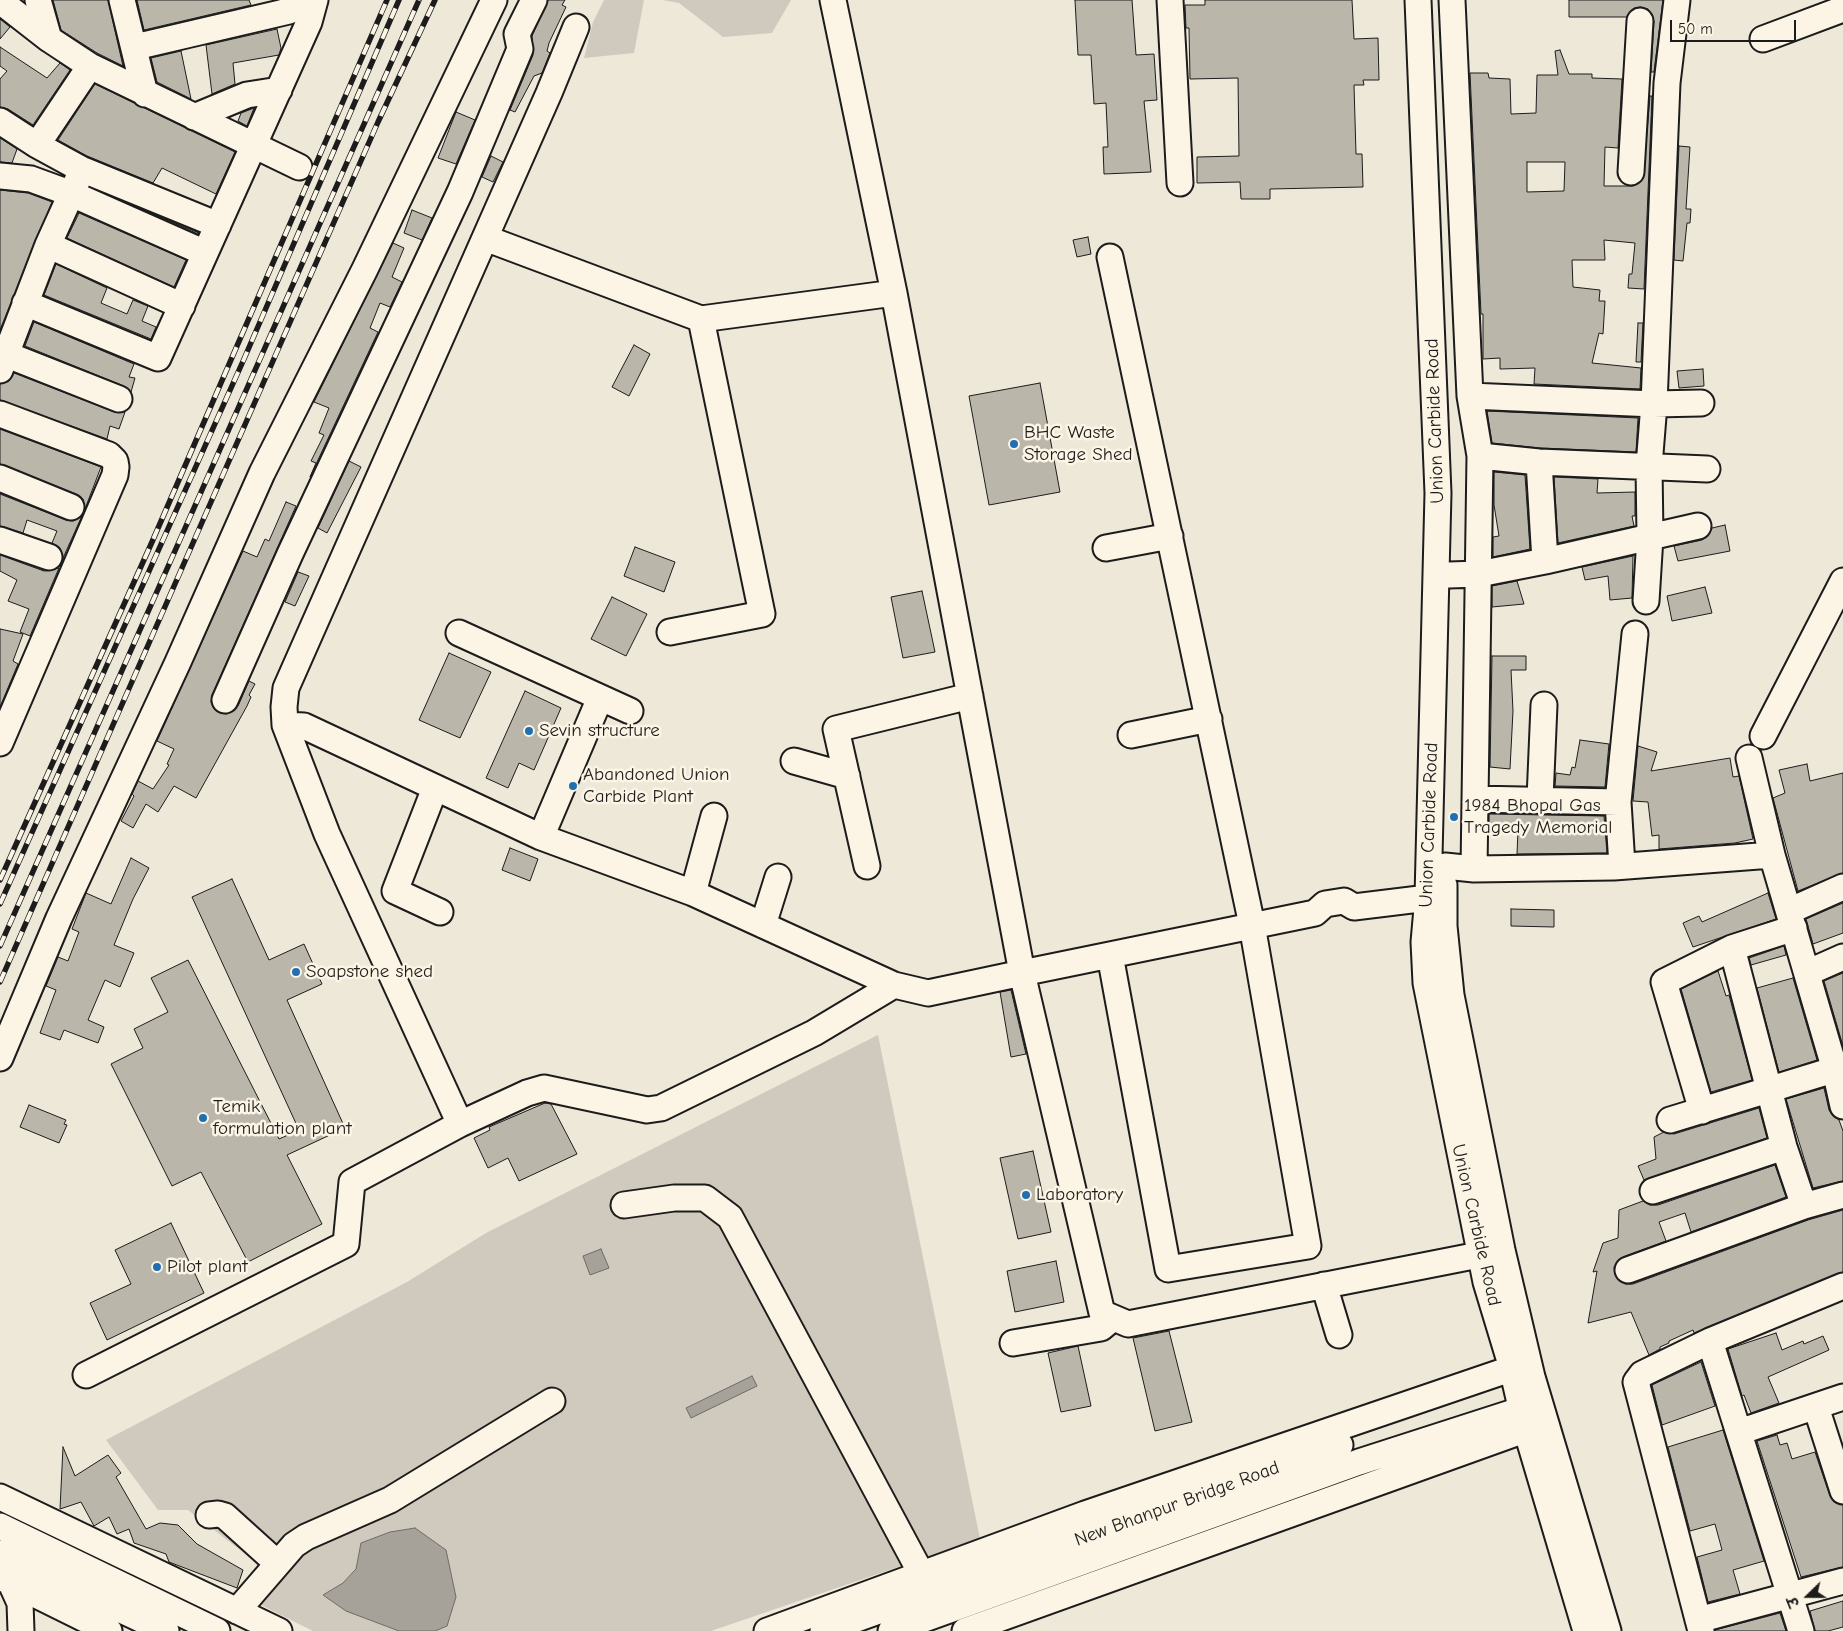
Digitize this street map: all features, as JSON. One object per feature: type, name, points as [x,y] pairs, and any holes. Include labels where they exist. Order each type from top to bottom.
[{"type":"street","points":[[38,0],[49,39]]},
{"type":"street","points":[[122,0],[145,94]]},
{"type":"street","points":[[135,48],[289,11],[293,6],[292,0]]},
{"type":"street","points":[[25,303],[158,358],[310,22],[315,0]]},
{"type":"street","points":[[0,1058],[59,918],[170,681],[262,473],[365,269],[494,0]]},
{"type":"street","points":[[225,700],[290,554],[460,192],[520,48],[517,34],[534,0]]},
{"type":"street","points":[[833,0],[894,292],[1022,973],[1102,1313],[1128,1324],[1491,1252]]},
{"type":"street","points":[[1170,0],[1180,183]]},
{"type":"street","name":"Union Carbide Road","points":[[1418,0],[1438,493],[1436,896],[1444,926],[1451,995],[1491,1252],[1586,1631]]},
{"type":"street","name":"Union Carbide Road","points":[[1433,0],[1450,510],[1445,866],[1436,896]]},
{"type":"street","points":[[1452,0],[1470,396],[1480,456],[1474,869]]},
{"type":"street","points":[[1646,601],[1650,537],[1649,466],[1654,404],[1667,83],[1677,0]]},
{"type":"street","points":[[0,1],[49,39],[90,66],[145,94],[299,166]]},
{"type":"street","points":[[1763,39],[1843,9]]},
{"type":"street","points":[[1631,172],[1640,21]]},
{"type":"street","points":[[484,23],[517,34]]},
{"type":"street","points":[[460,1124],[327,834],[285,725],[286,688],[576,27]]},
{"type":"street","points":[[37,145],[90,66]]},
{"type":"street","points":[[1637,76],[1667,83]]},
{"type":"street","points":[[194,116],[247,95],[279,90]]},
{"type":"street","points":[[0,121],[37,145],[81,169],[218,225]]},
{"type":"street","points":[[81,169],[2,359],[119,399]]},
{"type":"street","points":[[0,176],[31,179],[72,194],[205,253]]},
{"type":"street","points":[[485,238],[701,319],[894,292]]},
{"type":"street","points":[[48,246],[182,306]]},
{"type":"street","points":[[1110,257],[1252,925],[1308,1246],[1168,1269],[1110,955]]},
{"type":"street","points":[[670,632],[762,614],[701,319]]},
{"type":"street","points":[[1470,396],[1654,404],[1701,403]]},
{"type":"street","points":[[0,414],[109,455],[115,461],[116,467],[115,474],[0,743]]},
{"type":"street","points":[[1480,456],[1540,462],[1707,469]]},
{"type":"street","points":[[1540,462],[1545,561]]},
{"type":"street","points":[[0,478],[71,507]]},
{"type":"street","points":[[1449,575],[1479,574],[1698,526]]},
{"type":"street","points":[[1106,548],[1170,536]]},
{"type":"street","points":[[0,540],[49,557]]},
{"type":"street","points":[[1763,736],[1843,581]]},
{"type":"street","points":[[459,633],[559,691],[600,698],[630,711]]},
{"type":"street","points":[[1622,866],[1618,802],[1635,634]]},
{"type":"street","points":[[867,866],[836,729],[970,696]]},
{"type":"street","points":[[541,837],[600,698]]},
{"type":"street","points":[[1540,799],[1544,705]]},
{"type":"street","points":[[1131,735],[1209,719]]},
{"type":"street","points":[[285,725],[304,726],[541,837],[693,893],[894,985],[928,993],[1252,925],[1315,913],[1324,920],[1347,916],[1354,907],[1436,896]]},
{"type":"street","points":[[1749,758],[1772,854],[1807,973],[1839,1069],[1843,1106]]},
{"type":"street","points":[[794,761],[847,776]]},
{"type":"street","points":[[435,788],[395,891],[440,912]]},
{"type":"street","points":[[1475,799],[1618,802]]},
{"type":"street","points":[[693,893],[714,816]]},
{"type":"street","points":[[1445,866],[1474,869],[1622,866],[1772,854]]},
{"type":"street","points":[[763,925],[778,877]]},
{"type":"street","points":[[1702,1110],[1664,982],[1792,920],[1843,888]]},
{"type":"street","points":[[1732,948],[1784,1147],[1804,1206]]},
{"type":"street","points":[[1807,973],[1843,957]]},
{"type":"street","points":[[86,1376],[346,1244],[352,1182],[460,1124],[527,1093],[544,1088],[647,1110],[661,1108],[814,1033],[894,985]]},
{"type":"street","points":[[1670,1120],[1839,1069]]},
{"type":"street","points":[[1653,1191],[1784,1147]]},
{"type":"street","points":[[1628,1270],[1804,1206],[1843,1195]]},
{"type":"street","points":[[624,1205],[674,1198],[705,1198],[730,1217],[922,1575]]},
{"type":"street","points":[[1324,1285],[1339,1335]]},
{"type":"street","points":[[1843,1286],[1710,1341],[1642,1374],[1636,1382],[1700,1626],[1791,1595],[1843,1581]]},
{"type":"street","points":[[1013,1343],[1101,1328],[1113,1318]]},
{"type":"street","points":[[1710,1341],[1801,1631]]},
{"type":"street","points":[[766,1631],[1085,1514],[1522,1373]]},
{"type":"street","name":"New Bhanpur Bridge Road","points":[[823,1631],[1522,1373]]},
{"type":"street","points":[[1739,1432],[1843,1397]]},
{"type":"street","points":[[237,1611],[277,1563],[294,1545],[306,1537],[390,1500],[552,1401]]},
{"type":"street","points":[[1816,1407],[1843,1491]]},
{"type":"street","points":[[978,1629],[1533,1416]]},
{"type":"street","name":"Union Carbide Road","points":[[1533,1416],[1608,1631]]},
{"type":"street","name":"New Bhanpur Bridge Road","points":[[891,1631],[1359,1462],[1533,1416]]},
{"type":"street","points":[[0,1497],[279,1631]]},
{"type":"street","points":[[208,1515],[218,1514],[225,1516],[277,1563]]},
{"type":"street","points":[[0,1526],[217,1631]]},
{"type":"street","points":[[0,1553],[166,1631]]},
{"type":"street","points":[[6,1586],[20,1602],[21,1631]]},
{"type":"street","points":[[6,1586],[109,1631]]},
{"type":"shaded area","points":[[604,0],[644,0],[634,53],[584,58],[593,22]]},
{"type":"shaded area","points":[[662,0],[791,0],[772,33],[723,37],[679,3]]},
{"type":"shaded area","points":[[878,1035],[980,1539],[711,1631],[313,1631],[251,1600],[261,1583],[257,1563],[188,1510],[158,1510],[106,1440],[407,1282],[486,1233]]},
{"type":"shaded area","points":[[601,1249],[609,1268],[590,1275],[583,1256]]},
{"type":"shaded area","points":[[752,1376],[757,1386],[691,1418],[686,1408]]},
{"type":"shaded area","points":[[415,1528],[446,1550],[456,1597],[447,1626],[435,1631],[399,1631],[346,1611],[323,1595],[343,1583],[356,1569],[361,1543],[390,1532]]},
{"type":"building","points":[[53,0],[108,0],[123,66],[97,53],[61,30]]},
{"type":"building","points":[[137,0],[249,0],[251,5],[144,30]]},
{"type":"building","points":[[548,0],[565,0],[562,5],[566,7],[549,43],[547,51],[550,53],[542,73],[534,76],[515,112],[510,110],[533,55],[532,36]]},
{"type":"building","points":[[1075,0],[1132,0],[1136,55],[1154,54],[1157,100],[1144,101],[1151,172],[1104,174],[1103,147],[1108,147],[1106,103],[1094,104],[1091,55],[1078,55]]},
{"type":"building","points":[[1205,0],[1352,0],[1354,39],[1378,38],[1379,80],[1363,80],[1364,85],[1354,85],[1356,154],[1362,154],[1363,187],[1270,189],[1270,199],[1241,199],[1240,182],[1197,183],[1197,157],[1239,156],[1238,78],[1190,79],[1189,28],[1186,28],[1185,5],[1205,5]]},
{"type":"building","points":[[1569,0],[1663,0],[1654,72],[1651,72],[1654,21],[1648,9],[1634,8],[1627,17],[1569,17]]},
{"type":"building","points":[[0,19],[10,27],[0,39]]},
{"type":"building","points":[[277,29],[281,48],[279,55],[233,63],[235,84],[212,94],[206,45]]},
{"type":"building","points":[[0,47],[47,78],[60,63],[70,70],[33,125],[8,109],[0,107],[0,79],[7,71],[0,66]]},
{"type":"building","points":[[1560,50],[1569,74],[1592,74],[1592,78],[1622,79],[1618,148],[1605,147],[1604,186],[1633,186],[1643,179],[1650,96],[1652,96],[1644,289],[1628,288],[1629,274],[1632,274],[1635,243],[1604,240],[1605,260],[1572,260],[1573,287],[1600,290],[1599,301],[1605,301],[1603,334],[1599,333],[1592,363],[1641,368],[1640,389],[1534,384],[1535,368],[1500,369],[1500,358],[1483,359],[1483,314],[1481,314],[1470,73],[1488,73],[1489,78],[1510,79],[1511,114],[1536,113],[1537,75],[1558,75],[1555,51]],"holes":[[[1527,162],[1565,162],[1564,191],[1527,192]]]},
{"type":"building","points":[[181,51],[191,99],[157,82],[151,58]]},
{"type":"building","points":[[95,84],[235,152],[216,194],[162,168],[153,183],[87,156],[58,140]]},
{"type":"building","points":[[254,108],[247,126],[238,121],[241,113]]},
{"type":"building","points":[[456,112],[475,120],[456,164],[438,158]]},
{"type":"building","points":[[0,138],[17,149],[12,163],[0,162]]},
{"type":"building","points":[[1679,146],[1690,147],[1686,209],[1691,209],[1690,223],[1687,223],[1683,261],[1674,260]]},
{"type":"building","points":[[491,156],[503,162],[493,182],[482,177]]},
{"type":"building","points":[[0,190],[28,193],[52,202],[0,330]]},
{"type":"building","points":[[412,210],[432,218],[422,240],[404,233]]},
{"type":"building","points":[[146,211],[199,233],[198,234]]},
{"type":"building","points":[[79,213],[186,260],[174,287],[67,238]]},
{"type":"building","points":[[1088,237],[1091,254],[1077,257],[1073,240]]},
{"type":"building","points":[[393,243],[404,248],[392,277],[402,282],[390,307],[380,303],[370,328],[378,332],[310,477],[316,463],[311,461],[324,435],[319,433],[329,408],[314,402]]},
{"type":"building","points":[[56,264],[107,288],[101,303],[127,314],[133,300],[148,306],[142,321],[156,327],[151,339],[44,295]]},
{"type":"building","points":[[34,322],[134,364],[129,377],[135,378],[131,392],[124,386],[25,346]]},
{"type":"building","points":[[1638,323],[1643,323],[1641,362],[1636,362]]},
{"type":"building","points":[[634,345],[650,354],[629,396],[612,387]]},
{"type":"building","points":[[1703,369],[1704,386],[1679,388],[1677,371]]},
{"type":"building","points":[[14,373],[114,412],[125,412],[119,429],[110,426],[107,439],[0,400],[0,384],[9,381]]},
{"type":"building","name":"BHC Waste Storage Shed","points":[[1040,383],[1060,492],[989,505],[969,396]]},
{"type":"building","points":[[1487,411],[1638,418],[1636,452],[1540,448],[1492,443]]},
{"type":"building","points":[[0,429],[101,467],[85,509],[83,499],[76,494],[0,464]]},
{"type":"building","points":[[349,461],[361,467],[327,533],[318,528]]},
{"type":"building","points":[[1494,472],[1525,475],[1530,549],[1493,557],[1493,537],[1499,536],[1494,505]]},
{"type":"building","points":[[1554,477],[1598,479],[1597,493],[1635,492],[1635,516],[1632,516],[1634,526],[1558,543]]},
{"type":"building","points":[[0,494],[66,520],[73,521],[82,516],[63,558],[60,548],[52,543],[57,531],[27,520],[23,533],[0,526]]},
{"type":"building","points":[[286,502],[296,506],[212,695],[211,702],[214,709],[220,713],[227,714],[238,706],[249,681],[255,684],[249,695],[251,697],[247,706],[196,798],[174,786],[158,812],[146,804],[133,828],[121,821],[134,796],[132,794],[138,781],[153,789],[169,765],[167,764],[174,749],[157,741],[243,551],[257,557],[265,539],[269,541]]},
{"type":"building","points":[[1725,525],[1730,551],[1678,561],[1674,546],[1702,540],[1708,536],[1712,528]]},
{"type":"building","points":[[635,547],[675,562],[664,592],[624,576]]},
{"type":"building","points":[[0,555],[44,571],[59,568],[30,636],[20,632],[29,609],[8,601],[17,580],[0,571]]},
{"type":"building","points":[[1633,556],[1632,598],[1610,600],[1608,576],[1585,580],[1582,567]]},
{"type":"building","points":[[298,572],[309,576],[295,606],[285,602]]},
{"type":"building","points":[[1517,581],[1524,604],[1492,607],[1492,586]]},
{"type":"building","points":[[1705,587],[1712,613],[1672,621],[1667,596]]},
{"type":"building","points":[[922,591],[935,652],[903,658],[891,597]]},
{"type":"building","points":[[612,597],[647,614],[626,656],[591,639]]},
{"type":"building","points":[[0,629],[23,634],[13,661],[18,664],[0,707]]},
{"type":"building","points":[[449,653],[491,672],[460,738],[419,720]]},
{"type":"building","points":[[1492,656],[1526,656],[1526,670],[1511,670],[1513,711],[1510,769],[1490,767]]},
{"type":"building","name":"Sevin structure","points":[[525,691],[561,708],[534,770],[519,763],[508,788],[486,778]]},
{"type":"building","points":[[1580,740],[1609,744],[1605,787],[1555,786],[1556,773],[1570,775],[1572,767],[1575,768]]},
{"type":"building","points":[[1638,746],[1657,752],[1651,771],[1730,758],[1733,777],[1739,776],[1753,839],[1735,843],[1659,849],[1659,835],[1652,836],[1648,802],[1633,801]]},
{"type":"building","points":[[1807,764],[1810,781],[1843,773],[1843,873],[1798,891],[1773,798],[1785,793],[1779,770]]},
{"type":"building","points":[[1489,814],[1604,816],[1607,853],[1517,854],[1518,831],[1489,830]]},
{"type":"building","points":[[510,848],[538,859],[530,881],[502,870]]},
{"type":"building","points":[[131,858],[149,868],[133,899],[114,945],[134,953],[120,987],[105,980],[88,1020],[104,1027],[98,1043],[64,1030],[60,1040],[40,1033],[56,990],[46,986],[58,957],[68,961],[79,932],[72,929],[86,893],[111,904]]},
{"type":"building","name":"Temik formulation plant","points":[[232,879],[269,960],[304,944],[322,984],[287,1000],[345,1128],[287,1155],[322,1224],[248,1262],[201,1172],[172,1186],[111,1064],[143,1048],[134,1029],[168,1012],[151,978],[188,960],[279,1139],[299,1130],[192,897]]},
{"type":"building","points":[[1768,893],[1776,919],[1693,947],[1683,923],[1699,916],[1702,922]]},
{"type":"building","points":[[1843,903],[1843,933],[1813,944],[1806,919]]},
{"type":"building","points":[[1511,909],[1554,910],[1554,927],[1511,926]]},
{"type":"building","points":[[1784,946],[1786,955],[1751,965],[1749,958]]},
{"type":"building","points":[[1718,971],[1726,996],[1729,995],[1752,1080],[1711,1092],[1681,989]]},
{"type":"building","points":[[1843,973],[1843,1046],[1824,981]]},
{"type":"building","points":[[1793,978],[1817,1060],[1779,1072],[1757,988]]},
{"type":"building","points":[[1011,990],[1026,1054],[1011,1057],[1000,992]]},
{"type":"building","points":[[1824,1088],[1829,1110],[1839,1120],[1843,1131],[1843,1181],[1813,1188],[1786,1099]]},
{"type":"building","points":[[545,1103],[551,1104],[577,1154],[519,1181],[508,1158],[488,1168],[474,1138],[490,1130],[489,1127]]},
{"type":"building","points":[[29,1105],[66,1120],[64,1124],[67,1125],[59,1143],[20,1127]]},
{"type":"building","points":[[1759,1108],[1767,1138],[1644,1180],[1638,1166],[1656,1159],[1654,1137],[1664,1132],[1674,1134]]},
{"type":"building","name":"Laboratory","points":[[1033,1151],[1051,1232],[1018,1239],[1000,1158]]},
{"type":"building","points":[[1775,1165],[1786,1197],[1691,1232],[1685,1213],[1659,1222],[1666,1241],[1623,1257],[1614,1267],[1615,1275],[1625,1284],[1633,1284],[1808,1220],[1843,1210],[1843,1272],[1694,1333],[1693,1330],[1669,1341],[1669,1343],[1649,1355],[1631,1312],[1588,1323],[1597,1271],[1593,1272],[1603,1243],[1618,1238],[1619,1210],[1643,1201],[1650,1205],[1658,1205]]},
{"type":"building","name":"Pilot plant","points":[[171,1223],[204,1293],[107,1340],[90,1303],[131,1284],[115,1250]]},
{"type":"building","points":[[1056,1261],[1064,1302],[1015,1312],[1007,1271]]},
{"type":"building","points":[[1169,1331],[1192,1422],[1155,1431],[1133,1338]]},
{"type":"building","points":[[1776,1333],[1782,1350],[1803,1341],[1804,1344],[1823,1336],[1829,1350],[1768,1377],[1779,1403],[1751,1413],[1744,1395],[1742,1396],[1728,1349]]},
{"type":"building","points":[[1078,1346],[1091,1406],[1061,1412],[1048,1353]]},
{"type":"building","points":[[1701,1362],[1715,1406],[1662,1425],[1652,1385]]},
{"type":"building","points":[[1723,1430],[1764,1561],[1733,1570],[1740,1594],[1708,1602],[1697,1557],[1722,1550],[1715,1524],[1690,1531],[1668,1447]]},
{"type":"building","points":[[1777,1435],[1780,1445],[1787,1443],[1792,1459],[1815,1452],[1830,1496],[1834,1502],[1843,1505],[1843,1567],[1801,1577],[1757,1441]]},
{"type":"building","points":[[63,1447],[75,1476],[108,1455],[121,1473],[116,1477],[146,1529],[160,1523],[178,1525],[197,1544],[243,1570],[237,1588],[169,1562],[166,1554],[134,1543],[129,1529],[117,1534],[109,1517],[94,1526],[81,1502],[60,1509]]},
{"type":"building","points":[[1843,1601],[1843,1627],[1828,1631],[1815,1631],[1810,1611]]},
{"type":"building","points":[[1780,1613],[1786,1631],[1715,1631],[1715,1630]]},
{"type":"railway","points":[[0,880],[152,542],[387,0]]},
{"type":"railway","points":[[0,904],[244,359],[399,0]]},
{"type":"railway","points":[[0,946],[419,0]]},
{"type":"railway","points":[[0,982],[378,122],[435,0]]},
{"type":"place","name":"BHC Waste Storage Shed","points":[[1014,444]]},
{"type":"place","name":"Sevin structure","points":[[529,731]]},
{"type":"place","name":"Abandoned Union Carbide Plant","points":[[573,786]]},
{"type":"place","name":"1984 Bhopal Gas Tragedy Memorial","points":[[1454,817]]},
{"type":"place","name":"Soapstone shed","points":[[296,972]]},
{"type":"place","name":"Temik formulation plant","points":[[203,1118]]},
{"type":"place","name":"Laboratory","points":[[1026,1195]]},
{"type":"place","name":"Pilot plant","points":[[157,1267]]}]
